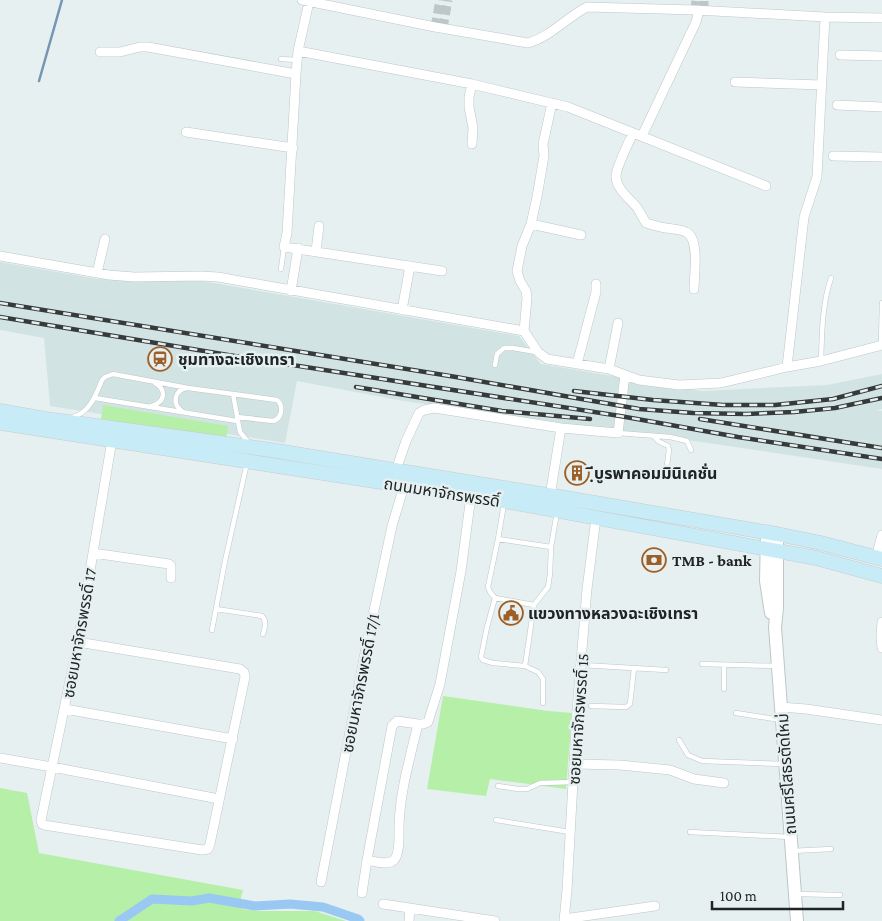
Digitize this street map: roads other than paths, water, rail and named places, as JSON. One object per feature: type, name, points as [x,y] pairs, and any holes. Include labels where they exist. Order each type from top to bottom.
[{"type":"main road","name":"ถนนมหาจักรพรรดิ์","points":[[0,410],[46,424],[112,440],[557,511],[816,558],[882,576]]},
{"type":"main road","name":"ถนนมหาจักรพรรดิ์","points":[[3,423],[46,424],[271,450],[772,533],[879,558]]},
{"type":"street","points":[[442,271],[284,247],[287,233],[296,74],[305,1],[528,43],[536,41],[575,13],[587,7],[882,18]]},
{"type":"street","points":[[642,136],[696,22],[699,10]]},
{"type":"street","points":[[787,367],[804,217],[817,177],[825,17]]},
{"type":"street","points":[[100,52],[120,52],[148,46],[296,74]]},
{"type":"street","points":[[298,55],[472,84],[568,107],[766,186]]},
{"type":"street","points":[[840,55],[882,56]]},
{"type":"street","points":[[735,82],[822,85]]},
{"type":"street","points":[[472,84],[469,97],[473,128],[472,144]]},
{"type":"street","points":[[552,103],[543,144],[544,156],[531,224],[522,246],[517,271],[527,298],[524,332],[538,352],[547,359],[609,369],[639,380],[679,385],[721,383],[821,361],[882,345]]},
{"type":"street","points":[[837,106],[882,107]]},
{"type":"street","points":[[186,132],[292,148]]},
{"type":"street","points":[[633,133],[618,169],[616,178],[618,185],[638,209],[646,223],[685,232],[690,235],[695,250],[694,289]]},
{"type":"street","points":[[834,156],[882,157]]},
{"type":"street","points":[[531,224],[581,235]]},
{"type":"street","points":[[316,251],[319,226]]},
{"type":"street","points":[[97,273],[105,239]]},
{"type":"street","points":[[291,291],[298,248]]},
{"type":"street","points":[[0,256],[97,273],[134,277],[218,277],[524,332]]},
{"type":"street","points":[[402,310],[410,266]]},
{"type":"street","points":[[577,364],[596,292],[596,284]]},
{"type":"street","points":[[609,369],[618,323]]},
{"type":"street","points":[[396,470],[406,441],[419,413],[429,408],[561,428],[618,433],[625,375]]},
{"type":"street","points":[[550,496],[561,428]]},
{"type":"street","name":"ซอยมหาจักรพรรดิ์ 17","points":[[112,440],[78,642],[41,820],[42,824],[205,850],[208,849],[210,844],[219,799]]},
{"type":"street","name":"ซอยมหาจักรพรรดิ์ 17/1","points":[[321,882],[366,648],[392,526],[404,486]]},
{"type":"street","points":[[362,893],[392,726],[397,721],[418,724],[428,722],[440,684],[461,571],[472,496]]},
{"type":"street","name":"ซอยมหาจักรพรรดิ์ 15","points":[[564,920],[588,588],[596,518]]},
{"type":"street","name":"ถนนศรีโสธรตัดใหม่","points":[[772,533],[766,582],[770,610],[775,627],[797,921]]},
{"type":"street","points":[[879,558],[882,535]]},
{"type":"street","points":[[93,553],[169,564],[171,566],[171,578]]},
{"type":"street","points":[[882,622],[882,648]]},
{"type":"street","points":[[0,758],[52,766],[219,799],[246,677],[244,672],[240,669],[78,642]]},
{"type":"street","points":[[781,706],[882,720]]},
{"type":"street","points":[[65,709],[233,739]]},
{"type":"street","points":[[367,860],[391,862],[394,860],[399,843],[401,797],[418,724]]},
{"type":"street","points":[[574,764],[620,765],[670,770],[694,779],[724,783]]},
{"type":"street","points":[[383,904],[489,920]]},
{"type":"street","points":[[564,920],[655,906]]},
{"type":"street","points":[[409,921],[410,908]]},
{"type":"lane","points":[[281,59],[298,55]]},
{"type":"lane","points":[[281,270],[284,247]]},
{"type":"lane","points":[[821,361],[823,314],[826,293],[831,278]]},
{"type":"lane","points":[[882,303],[882,345]]},
{"type":"lane","points":[[495,366],[497,354],[504,348],[538,352]]},
{"type":"lane","points":[[46,424],[76,417],[84,412],[95,398],[102,380],[108,375],[113,374],[188,388],[277,400],[281,407],[280,417],[278,420],[273,421],[237,419],[95,398]]},
{"type":"lane","points":[[148,406],[159,403],[163,397],[162,389],[152,382]]},
{"type":"lane","points":[[185,412],[176,406],[175,398],[178,391],[188,388]]},
{"type":"lane","points":[[233,394],[240,432],[250,444],[271,450]]},
{"type":"lane","points":[[618,433],[670,437],[687,441],[691,450]]},
{"type":"lane","points":[[654,436],[658,441],[668,446],[666,466]]},
{"type":"lane","points":[[212,630],[247,462]]},
{"type":"lane","points":[[504,502],[488,587],[495,598],[534,605]]},
{"type":"lane","points":[[525,666],[534,605],[548,587],[551,547],[557,511]]},
{"type":"lane","points":[[498,539],[551,547]]},
{"type":"lane","points":[[495,598],[481,657],[483,660],[493,663],[525,666],[538,672],[543,679],[543,703]]},
{"type":"lane","points":[[216,609],[262,616],[265,621],[263,634]]},
{"type":"lane","points":[[702,664],[778,666]]},
{"type":"lane","points":[[582,665],[666,670]]},
{"type":"lane","points":[[724,665],[724,689]]},
{"type":"lane","points":[[591,706],[626,707],[630,704],[634,668]]},
{"type":"lane","points":[[736,713],[782,720]]},
{"type":"lane","points":[[679,740],[688,756],[702,761],[785,764]]},
{"type":"lane","points":[[498,786],[527,789],[540,783],[573,782]]},
{"type":"lane","points":[[496,820],[570,832]]},
{"type":"lane","points":[[690,832],[791,837]]},
{"type":"lane","points":[[792,851],[830,849]]},
{"type":"lane","points":[[795,894],[840,895]]},
{"type":"waterway","points":[[39,81],[62,0]]},
{"type":"waterway","points":[[119,921],[152,899],[192,901],[209,898],[255,906],[290,904],[323,907],[360,921]]},
{"type":"tunnel","points":[[435,27],[440,0]]},
{"type":"tunnel","points":[[443,28],[448,0]]},
{"type":"tunnel","points":[[695,10],[696,0]]},
{"type":"tunnel","points":[[704,0],[704,10]]},
{"type":"railway","points":[[0,303],[456,377],[639,409],[693,413],[746,414],[794,412],[835,408],[882,398]]},
{"type":"railway","points":[[0,317],[882,459]]},
{"type":"railway","points":[[574,391],[653,400],[723,405],[775,405],[833,399],[882,386]]},
{"type":"railway","points":[[356,387],[502,411],[590,419]]},
{"type":"railway","points":[[700,419],[882,448]]},
{"type":"place","name":"ชุมทางฉะเชิงเทรา","points":[[160,359]]},
{"type":"place","name":"ฺีบูรพาคอมมินิเคชั่น","points":[[577,473]]},
{"type":"place","name":"TMB - bank","points":[[654,560]]},
{"type":"place","name":"แขวงทางหลวงฉะเชิงเทรา","points":[[511,613]]}]
